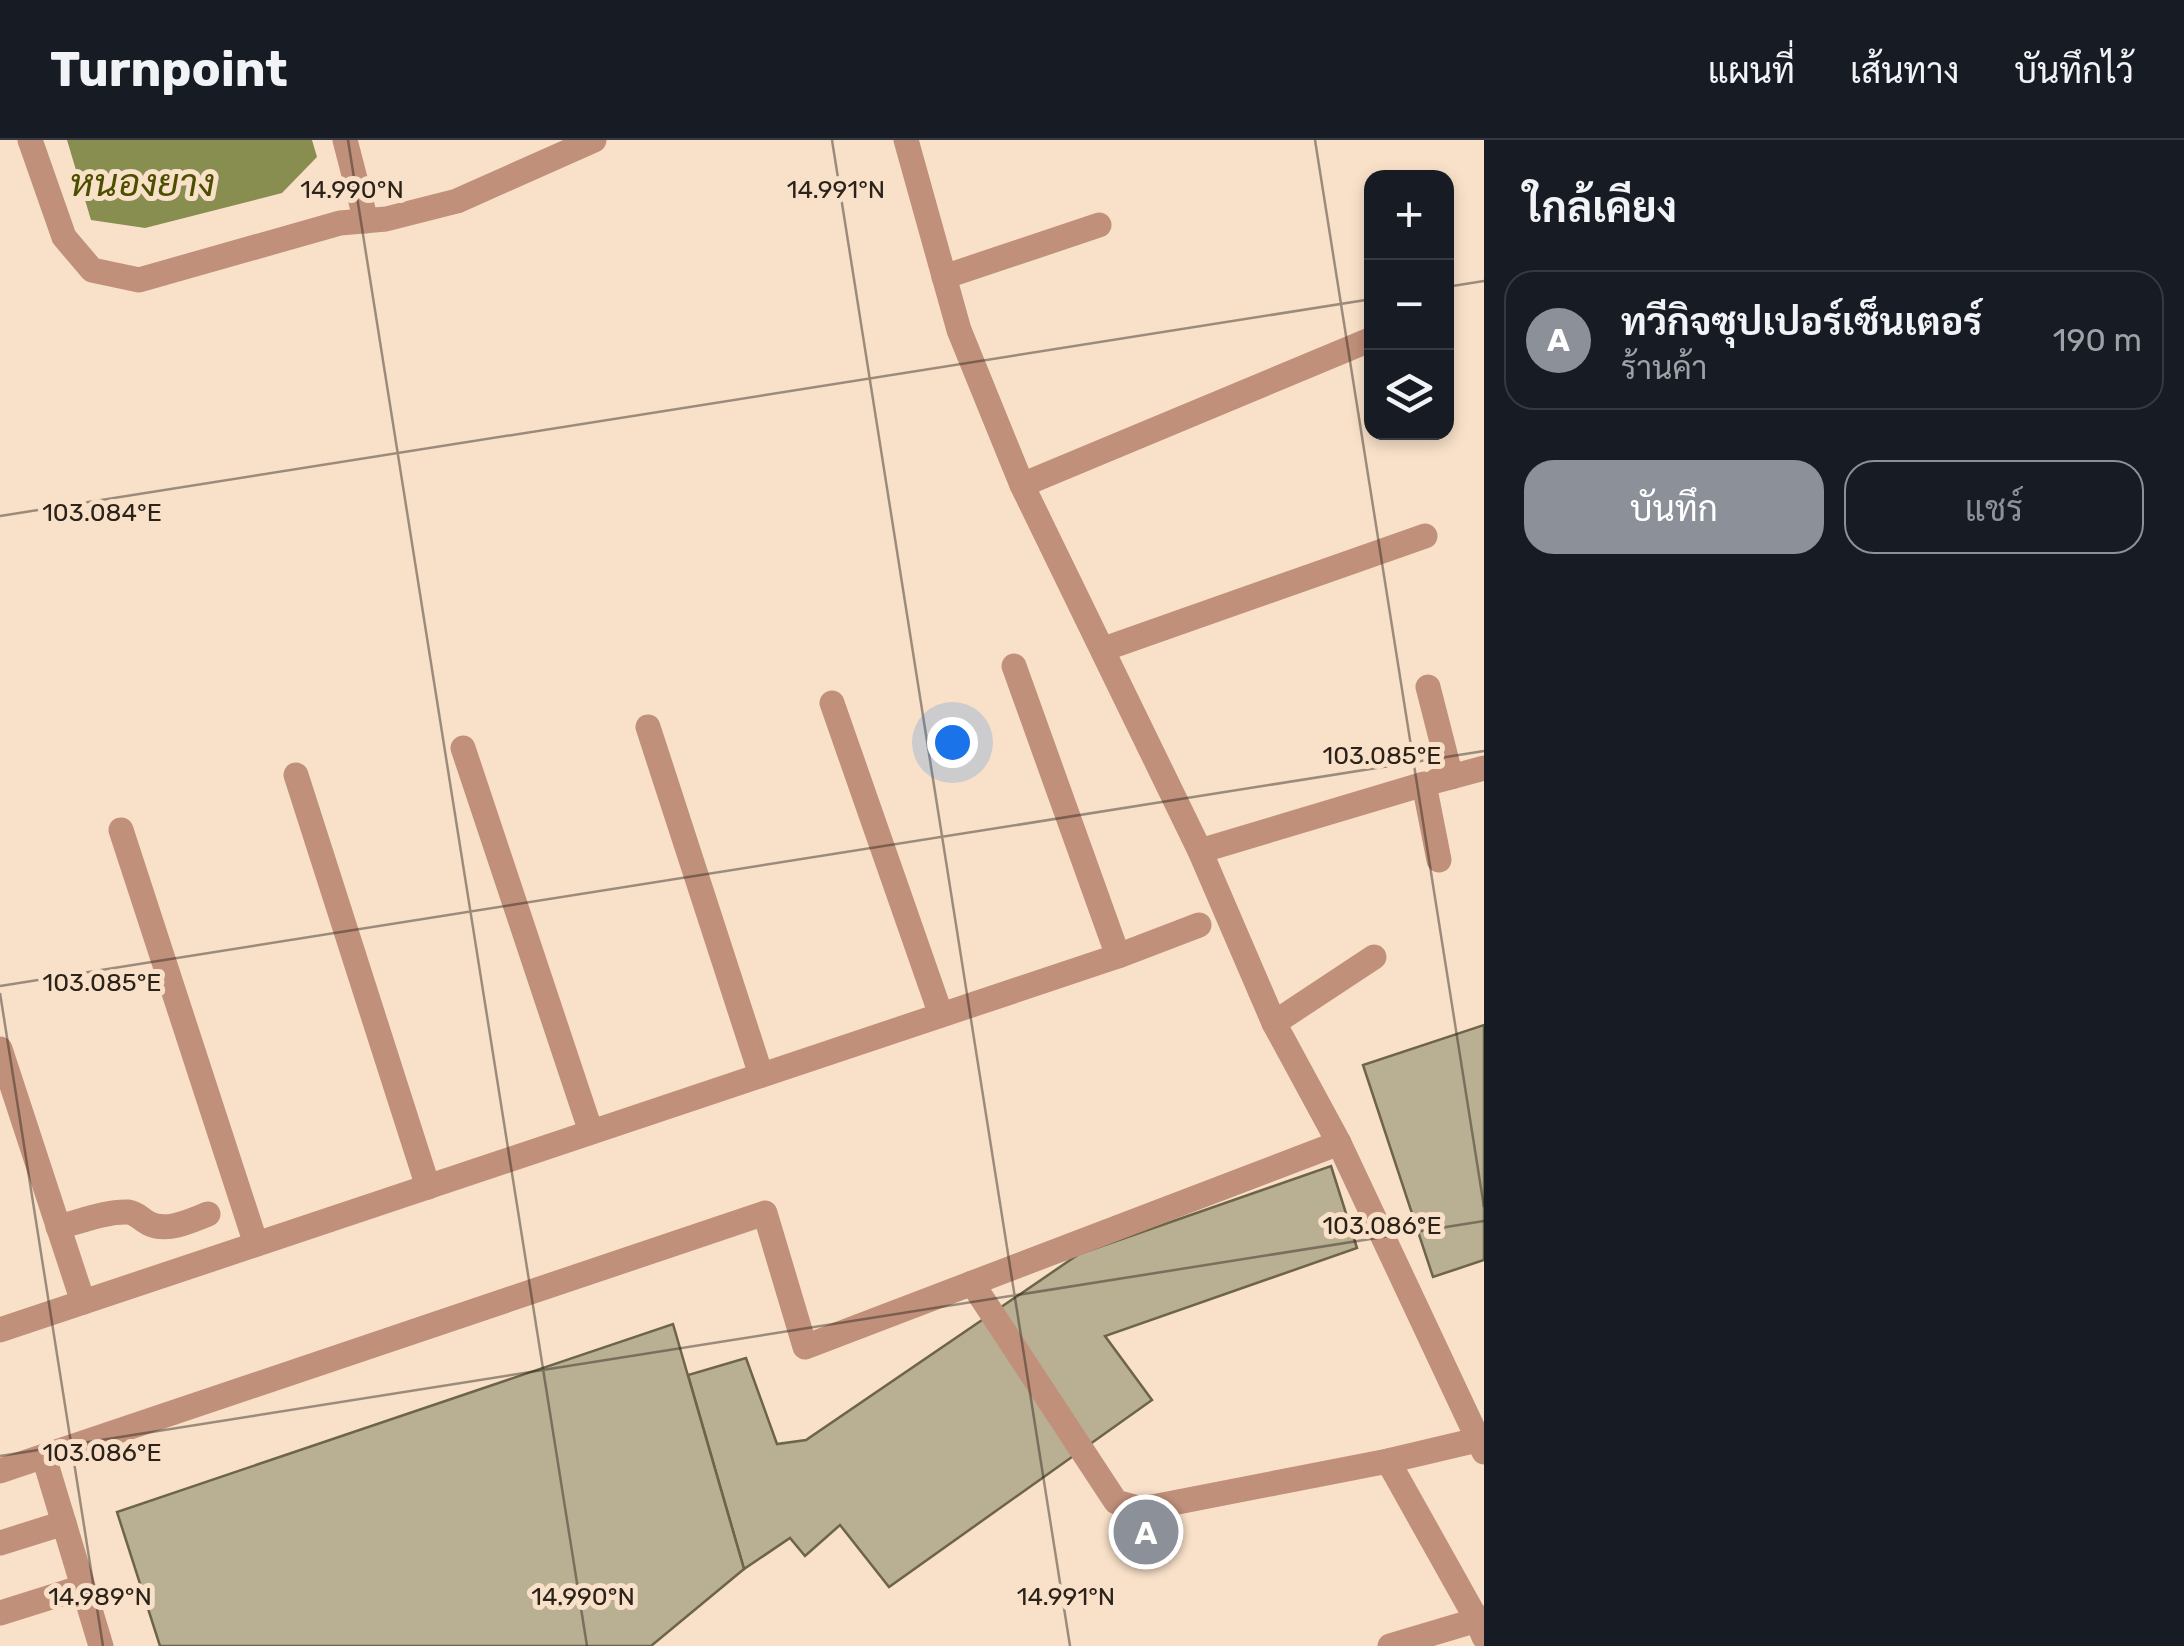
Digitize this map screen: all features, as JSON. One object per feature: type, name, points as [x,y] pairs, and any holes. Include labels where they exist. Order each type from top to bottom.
[{"type":"street","points":[[30,140],[64,237],[92,270],[139,280],[340,223],[457,201],[594,140]]},
{"type":"street","points":[[346,140],[366,220]]},
{"type":"street","points":[[906,140],[960,330],[1022,484],[1200,851],[1274,1023],[1338,1143],[1481,1446],[1142,1509],[1116,1502],[972,1283]]},
{"type":"street","points":[[944,277],[1099,225]]},
{"type":"street","points":[[1022,484],[1364,342]]},
{"type":"street","points":[[1104,649],[1425,536]]},
{"type":"street","points":[[1014,666],[1118,956]]},
{"type":"street","points":[[1428,687],[1451,776]]},
{"type":"street","points":[[832,702],[941,1015]]},
{"type":"street","points":[[648,726],[761,1075]]},
{"type":"street","points":[[464,748],[592,1132]]},
{"type":"street","points":[[1200,851],[1484,768]]},
{"type":"street","points":[[296,775],[428,1186]]},
{"type":"street","points":[[1424,784],[1439,860]]},
{"type":"street","points":[[121,830],[256,1244]]},
{"type":"street","points":[[0,1330],[1118,956],[1198,924]]},
{"type":"street","points":[[1274,1023],[1374,957]]},
{"type":"street","points":[[0,1049],[83,1302]]},
{"type":"street","points":[[0,1471],[765,1213],[805,1347],[1338,1143]]},
{"type":"street","points":[[58,1227],[124,1212],[135,1213],[159,1227],[208,1214]]},
{"type":"street","points":[[44,1457],[84,1587],[97,1645]]},
{"type":"street","points":[[1388,1461],[1482,1625],[1404,1644]]},
{"type":"street","points":[[0,1544],[64,1522]]},
{"type":"street","points":[[0,1613],[84,1587]]},
{"type":"water","name":"หนองยาง","points":[[67,140],[312,140],[317,157],[282,193],[145,228],[91,220]]},
{"type":"building","points":[[1484,1025],[1484,1260],[1433,1277],[1363,1065]]},
{"type":"building","points":[[1331,1166],[1357,1248],[1105,1336],[1152,1400],[889,1587],[840,1525],[805,1556],[790,1538],[744,1569],[688,1375],[746,1358],[777,1444],[806,1440],[1079,1254]]},
{"type":"building","points":[[673,1324],[744,1569],[651,1646],[160,1646],[117,1512]]},
{"type":"place","name":"ทวีกิจซุปเปอร์เซ็นเตอร์","points":[[1146,1532]]}]
